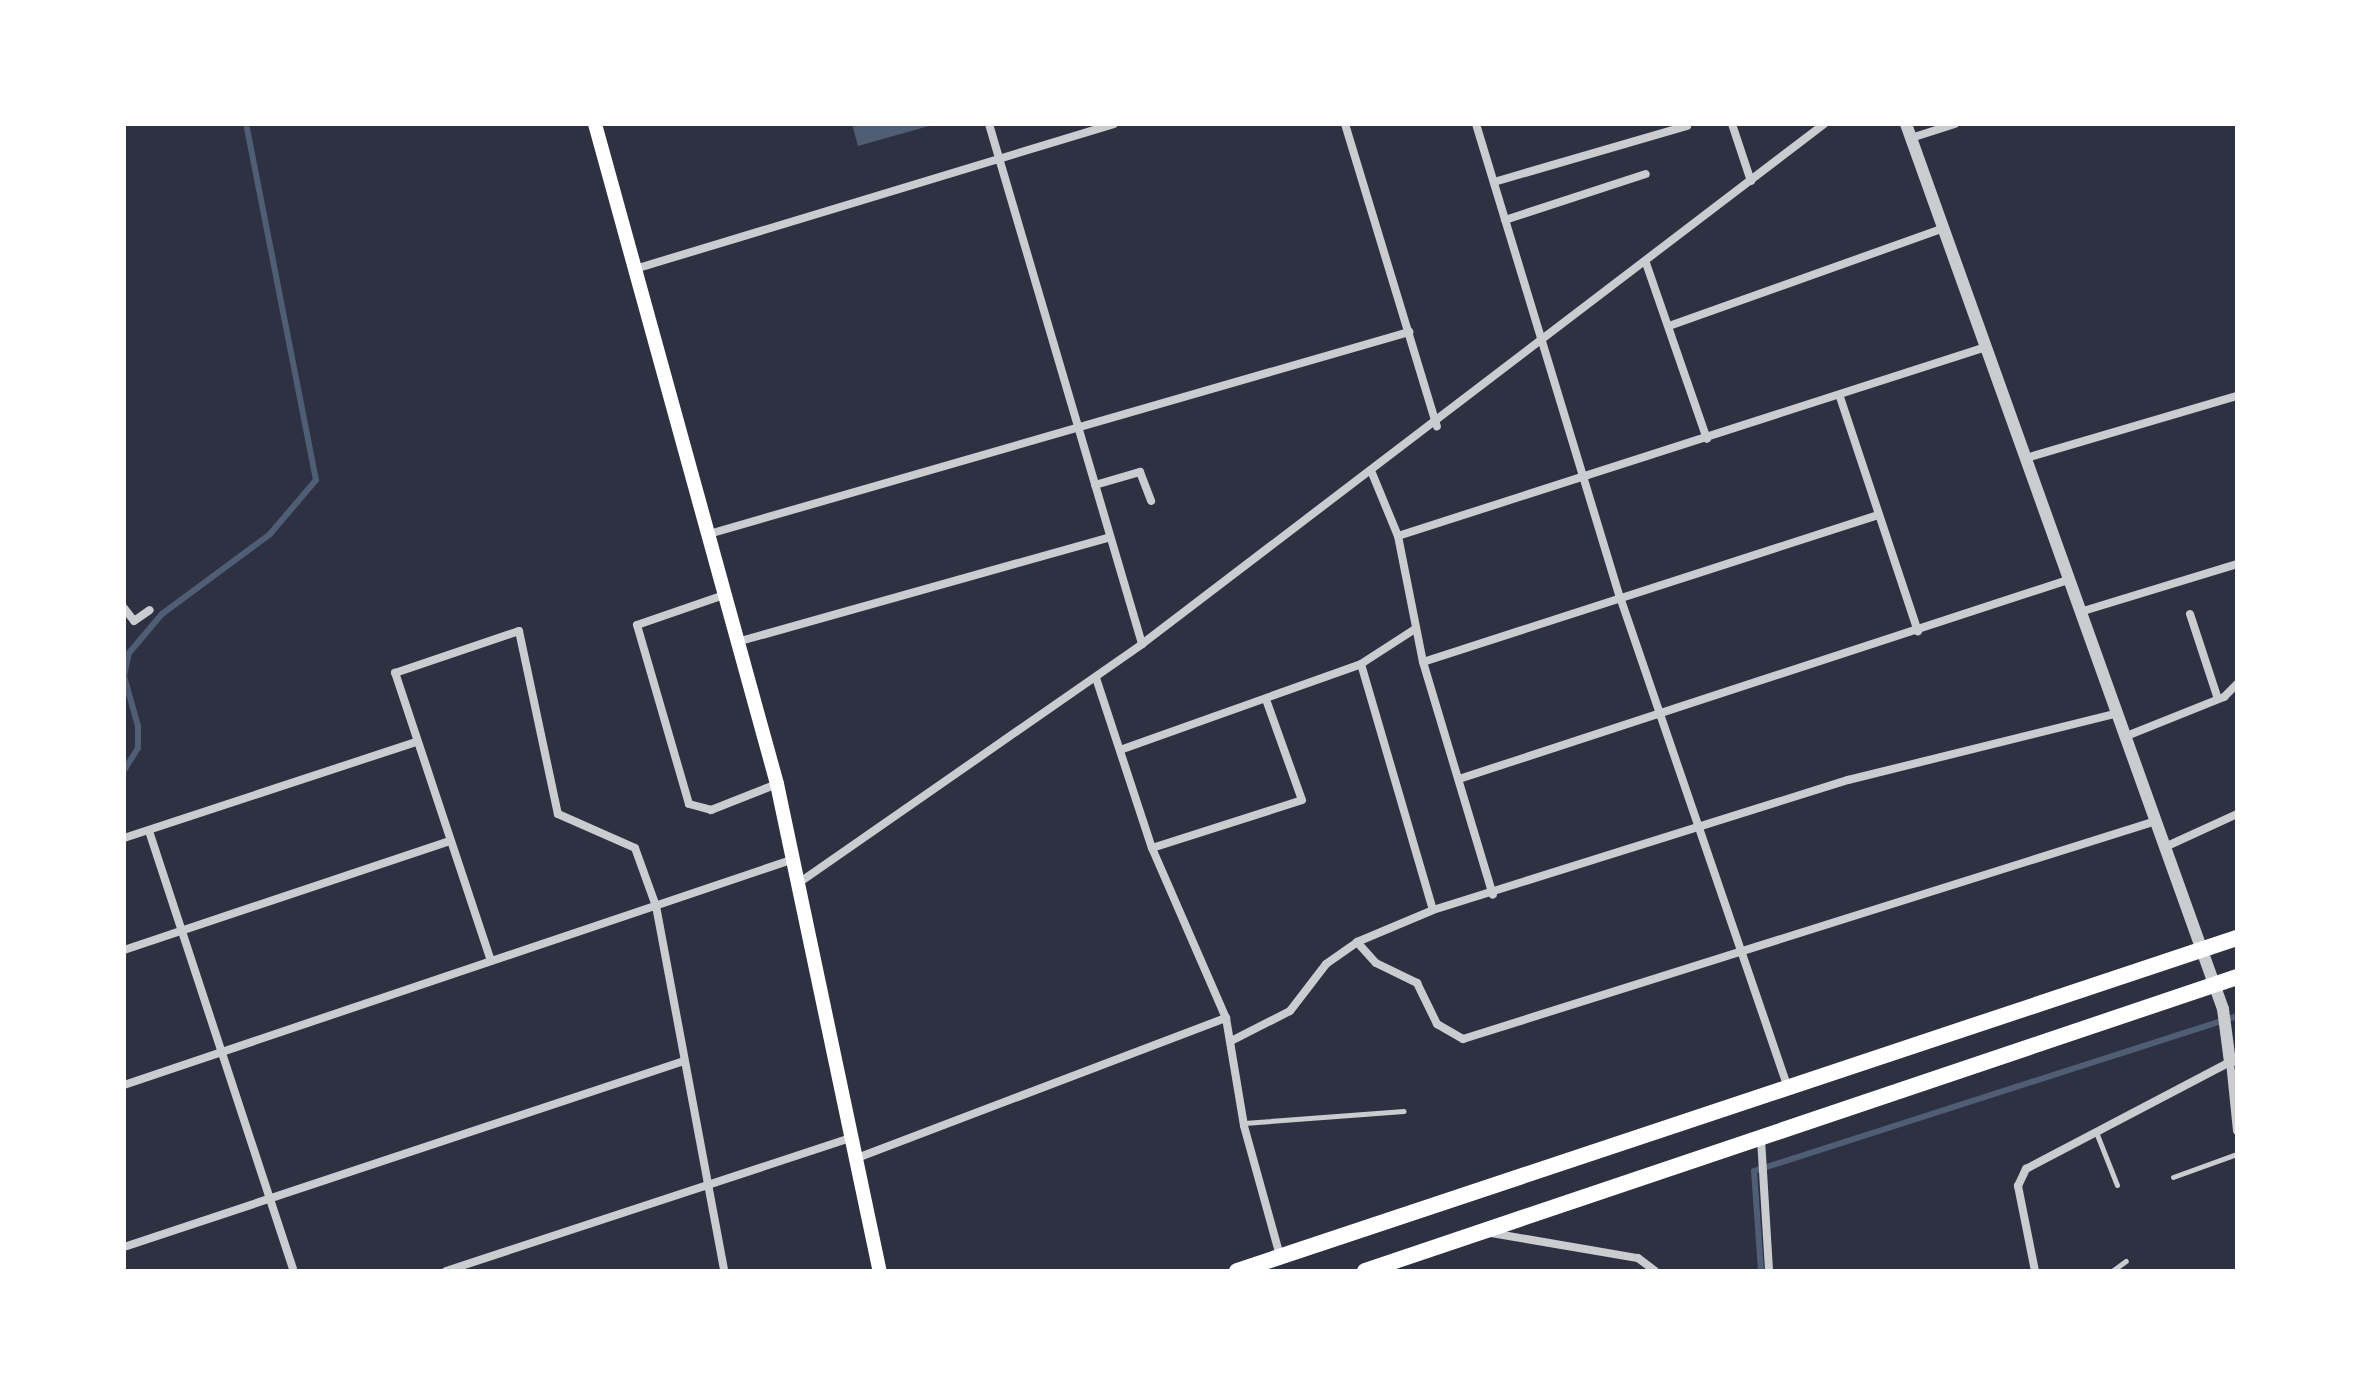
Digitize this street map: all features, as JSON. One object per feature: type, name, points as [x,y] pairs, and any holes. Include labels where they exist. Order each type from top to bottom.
[{"type":"highway","points":[[1237,1271],[1787,1085],[2237,938]]},
{"type":"highway","points":[[1365,1271],[2237,977]]},
{"type":"main road","points":[[595,124],[777,784],[880,1271]]},
{"type":"street","points":[[989,124],[1142,644]]},
{"type":"street","points":[[635,269],[1114,124]]},
{"type":"street","points":[[1345,124],[1437,426]]},
{"type":"street","points":[[1476,124],[1620,597],[1696,830],[1787,1085]]},
{"type":"street","points":[[1732,124],[1751,181]]},
{"type":"street","points":[[800,882],[1096,678],[1437,426],[1824,124]]},
{"type":"street","points":[[1906,124],[2212,985],[2230,1062],[2237,1131]]},
{"type":"street","points":[[1911,138],[1955,124]]},
{"type":"street","points":[[1494,182],[1687,126]]},
{"type":"street","points":[[1505,220],[1646,174]]},
{"type":"street","points":[[1669,326],[1944,228]]},
{"type":"street","points":[[1646,263],[1707,439]]},
{"type":"street","points":[[709,534],[1409,332]]},
{"type":"street","points":[[1398,536],[1840,397],[1986,347]]},
{"type":"street","points":[[2026,458],[2237,396]]},
{"type":"street","points":[[1840,397],[1918,631]]},
{"type":"street","points":[[1095,485],[1140,472],[1151,501]]},
{"type":"street","points":[[1372,473],[1398,536],[1423,662],[1493,895]]},
{"type":"street","points":[[1423,662],[1878,515]]},
{"type":"street","points":[[737,642],[1110,537]]},
{"type":"street","points":[[2080,612],[2237,564]]},
{"type":"street","points":[[1459,779],[2068,580]]},
{"type":"street","points":[[724,595],[637,625],[689,804],[711,810],[777,784]]},
{"type":"street","points":[[124,608],[134,621],[150,610]]},
{"type":"street","points":[[2190,614],[2218,699]]},
{"type":"street","points":[[1120,750],[1267,702],[1361,664],[1415,629]]},
{"type":"street","points":[[491,961],[395,673],[519,631],[558,814],[635,848],[656,906],[724,1271]]},
{"type":"street","points":[[1361,664],[1433,910]]},
{"type":"street","points":[[1096,678],[1152,848],[1226,1018],[1233,1040],[1243,1123],[1280,1256]]},
{"type":"street","points":[[2124,737],[2218,699],[2237,684]]},
{"type":"street","points":[[1152,848],[1302,800],[1267,702]]},
{"type":"street","points":[[1233,1040],[1290,1011],[1326,964],[1357,942],[1433,910],[1493,895],[1848,780],[2115,714]]},
{"type":"street","points":[[124,838],[416,742]]},
{"type":"street","points":[[2165,847],[2237,814]]},
{"type":"street","points":[[1357,942],[1376,963],[1417,983],[1437,1024],[1463,1039],[1739,955],[2156,821]]},
{"type":"street","points":[[149,831],[294,1271]]},
{"type":"street","points":[[124,950],[450,841]]},
{"type":"street","points":[[124,1085],[794,859]]},
{"type":"street","points":[[857,1158],[1226,1018]]},
{"type":"street","points":[[124,1247],[684,1061]]},
{"type":"street","points":[[2035,1271],[2019,1176],[2230,1062]]},
{"type":"street","points":[[446,1271],[853,1137]]},
{"type":"street","points":[[1761,1139],[1769,1271]]},
{"type":"street","points":[[1481,1231],[1638,1258],[1655,1271]]},
{"type":"lane","points":[[1243,1123],[1404,1111]]},
{"type":"lane","points":[[2096,1132],[2117,1185]]},
{"type":"lane","points":[[2173,1177],[2237,1154]]},
{"type":"lane","points":[[2112,1271],[2126,1261]]},
{"type":"water","points":[[852,124],[929,124],[929,126],[858,146]]},
{"type":"waterway","points":[[124,676],[129,653],[162,614],[270,534],[316,480],[246,124]]},
{"type":"waterway","points":[[124,676],[138,726],[138,748],[124,770]]},
{"type":"waterway","points":[[1761,1271],[1754,1171],[2237,1016]]}]
